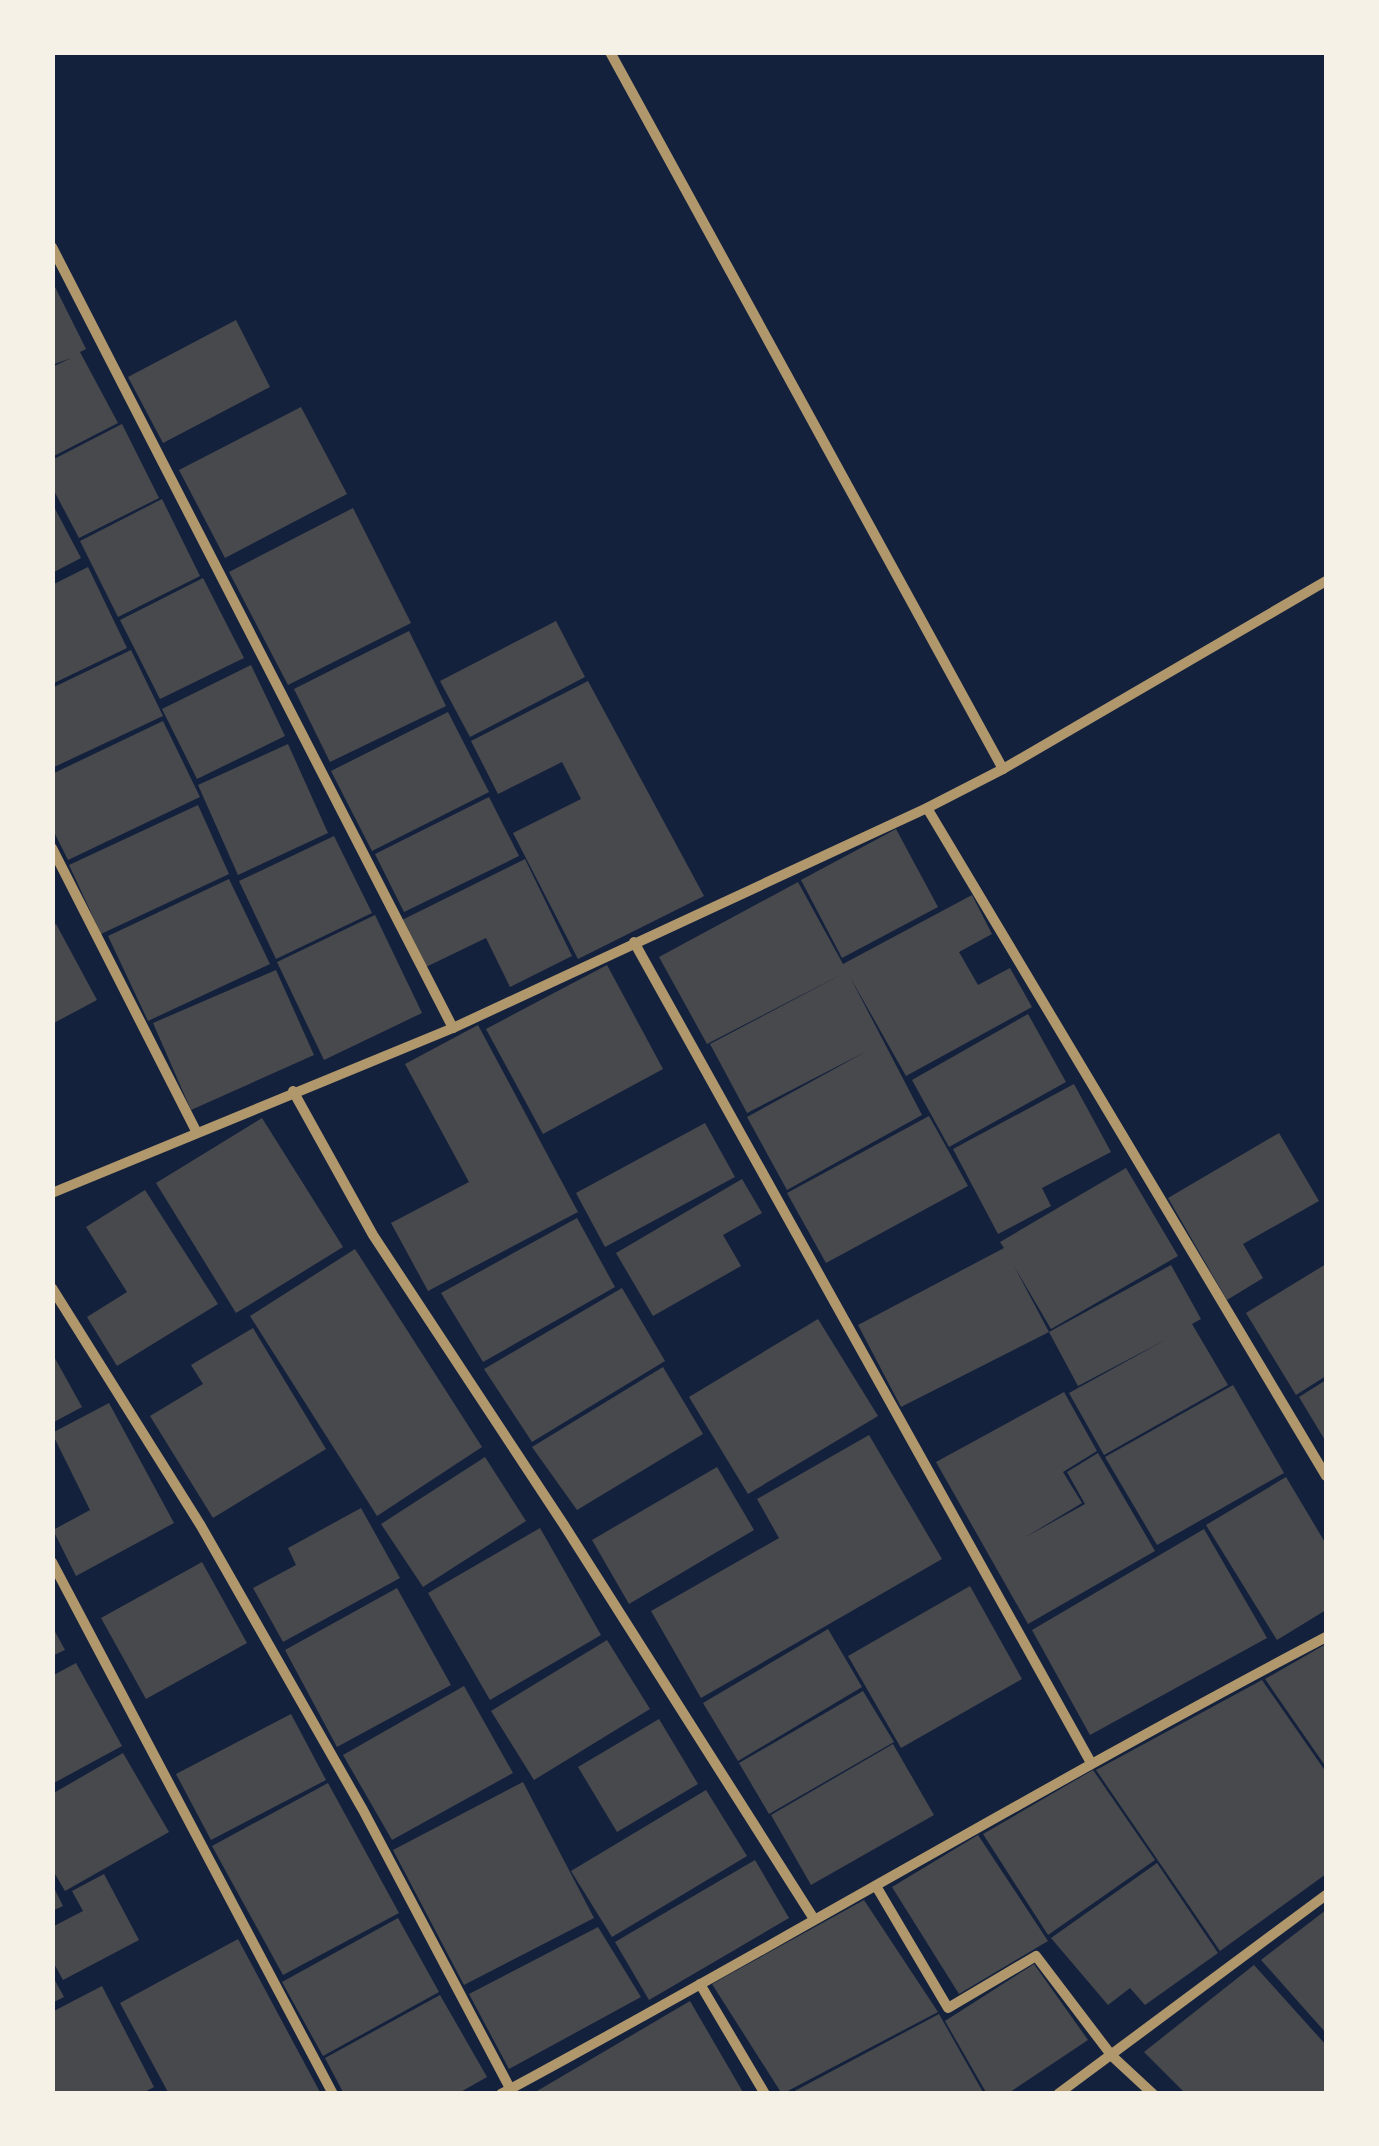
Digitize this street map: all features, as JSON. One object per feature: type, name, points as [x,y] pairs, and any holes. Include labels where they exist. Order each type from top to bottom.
[{"type":"street","points":[[610,52],[1003,769]]},
{"type":"street","points":[[52,247],[454,1028]]},
{"type":"street","points":[[52,1193],[454,1028],[927,808],[1003,769],[1326,581]]},
{"type":"street","points":[[927,808],[1326,1476]]},
{"type":"street","points":[[52,848],[196,1131]]},
{"type":"street","points":[[634,942],[1090,1761]]},
{"type":"street","points":[[293,1091],[373,1234],[564,1524],[814,1919]]},
{"type":"street","points":[[52,1288],[220,1559],[363,1810],[508,2092],[1090,1761],[1326,1637]]},
{"type":"street","points":[[52,1562],[333,2094]]},
{"type":"street","points":[[876,1886],[948,2008],[1036,1956],[1112,2056],[1154,2094]]},
{"type":"street","points":[[1058,2094],[1326,1894]]},
{"type":"street","points":[[700,1984],[766,2094]]},
{"type":"building","points":[[52,281],[86,349],[80,352],[118,423],[52,457],[52,367],[71,358],[52,365]]},
{"type":"building","points":[[236,320],[270,387],[163,443],[128,377]]},
{"type":"building","points":[[301,407],[347,494],[225,558],[179,470]]},
{"type":"building","points":[[122,424],[159,498],[79,538],[52,487],[52,460]]},
{"type":"building","points":[[162,499],[200,576],[118,617],[80,541]]},
{"type":"building","points":[[52,503],[81,558],[52,573]]},
{"type":"building","points":[[353,508],[411,623],[288,685],[229,572]]},
{"type":"building","points":[[88,567],[127,648],[52,684],[52,585]]},
{"type":"building","points":[[203,578],[244,658],[160,699],[120,620]]},
{"type":"building","points":[[556,621],[585,677],[470,737],[440,681]]},
{"type":"building","points":[[409,631],[446,706],[330,762],[294,689]]},
{"type":"building","points":[[131,650],[163,716],[52,768],[52,688]]},
{"type":"building","points":[[251,665],[285,736],[197,779],[162,709]]},
{"type":"building","points":[[588,681],[704,896],[578,959],[513,833],[581,799],[562,762],[498,794],[471,741]]},
{"type":"building","points":[[448,712],[489,792],[372,851],[331,771]]},
{"type":"building","points":[[163,721],[200,797],[68,860],[52,828],[52,774]]},
{"type":"building","points":[[288,744],[328,833],[238,875],[198,785]]},
{"type":"building","points":[[489,797],[519,856],[404,912],[375,854]]},
{"type":"building","points":[[198,805],[229,874],[101,934],[69,865]]},
{"type":"building","points":[[896,829],[938,907],[842,958],[801,880]]},
{"type":"building","points":[[334,836],[372,913],[276,959],[239,881]]},
{"type":"building","points":[[525,859],[572,956],[510,987],[486,938],[426,967],[402,920]]},
{"type":"building","points":[[229,879],[270,964],[148,1021],[108,936]]},
{"type":"building","points":[[798,882],[843,964],[972,895],[992,934],[959,952],[978,985],[1010,968],[1032,1007],[906,1076],[850,977],[922,1115],[787,1190],[747,1117],[867,1051],[747,1113],[710,1044],[848,971],[707,1044],[659,957]]},
{"type":"building","points":[[375,915],[422,1013],[324,1060],[277,962]]},
{"type":"building","points":[[56,924],[97,1000],[52,1024],[52,927]]},
{"type":"building","points":[[607,965],[663,1069],[543,1134],[486,1029]]},
{"type":"building","points":[[276,970],[314,1055],[191,1110],[153,1023]]},
{"type":"building","points":[[1028,1014],[1066,1082],[949,1147],[912,1080]]},
{"type":"building","points":[[478,1025],[578,1212],[428,1291],[391,1223],[469,1182],[405,1064]]},
{"type":"building","points":[[1074,1084],[1111,1152],[1042,1188],[1051,1206],[998,1234],[953,1149]]},
{"type":"building","points":[[929,1116],[968,1186],[826,1263],[787,1193]]},
{"type":"building","points":[[262,1118],[343,1247],[236,1313],[156,1183]]},
{"type":"building","points":[[705,1123],[735,1177],[605,1247],[576,1193]]},
{"type":"building","points":[[1279,1133],[1319,1201],[1243,1244],[1263,1278],[1227,1300],[1168,1198]]},
{"type":"building","points":[[1126,1168],[1178,1256],[1051,1329],[1014,1266],[1049,1332],[901,1407],[858,1325],[1004,1248],[1000,1242]]},
{"type":"building","points":[[742,1179],[762,1213],[723,1235],[741,1266],[653,1316],[616,1253]]},
{"type":"building","points":[[145,1190],[218,1304],[117,1366],[87,1317],[127,1292],[86,1227]]},
{"type":"building","points":[[577,1218],[615,1287],[483,1362],[441,1293]]},
{"type":"building","points":[[355,1249],[482,1447],[377,1516],[250,1316]]},
{"type":"building","points":[[1326,1264],[1326,1376],[1296,1395],[1246,1313]]},
{"type":"building","points":[[1171,1265],[1201,1319],[1192,1324],[1228,1385],[1104,1455],[1069,1393],[1167,1339],[1078,1386],[1049,1332]]},
{"type":"building","points":[[622,1288],[665,1361],[532,1442],[484,1369]]},
{"type":"building","points":[[818,1319],[878,1416],[748,1494],[689,1397]]},
{"type":"building","points":[[253,1328],[326,1449],[213,1518],[150,1416],[203,1384],[191,1365]]},
{"type":"building","points":[[52,1353],[82,1407],[52,1423]]},
{"type":"building","points":[[663,1367],[703,1434],[577,1510],[532,1447]]},
{"type":"building","points":[[1326,1380],[1326,1442],[1299,1397]]},
{"type":"building","points":[[1233,1385],[1284,1473],[1157,1545],[1105,1457]]},
{"type":"building","points":[[1064,1392],[1097,1451],[1063,1472],[1082,1503],[1024,1538],[1085,1504],[1067,1472],[1098,1453],[1155,1551],[1028,1624],[936,1462]]},
{"type":"building","points":[[109,1403],[174,1523],[76,1576],[53,1530],[90,1510],[52,1433]]},
{"type":"building","points":[[869,1435],[942,1559],[701,1698],[651,1611],[779,1538],[757,1499]]},
{"type":"building","points":[[485,1457],[526,1521],[423,1587],[381,1524]]},
{"type":"building","points":[[717,1467],[754,1530],[629,1604],[592,1540]]},
{"type":"building","points":[[1286,1477],[1326,1544],[1326,1610],[1277,1640],[1206,1525]]},
{"type":"building","points":[[361,1508],[400,1578],[283,1642],[253,1588],[296,1565],[288,1548]]},
{"type":"building","points":[[540,1528],[601,1635],[490,1700],[428,1593]]},
{"type":"building","points":[[1204,1529],[1267,1638],[1090,1735],[1032,1630]]},
{"type":"building","points":[[202,1562],[247,1643],[146,1699],[101,1618]]},
{"type":"building","points":[[970,1586],[1022,1679],[901,1748],[848,1656]]},
{"type":"building","points":[[397,1588],[451,1685],[337,1747],[285,1650]]},
{"type":"building","points":[[52,1626],[65,1650],[52,1656]]},
{"type":"building","points":[[828,1629],[862,1687],[738,1761],[703,1703]]},
{"type":"building","points":[[607,1640],[650,1709],[534,1780],[491,1711]]},
{"type":"building","points":[[1326,1644],[1326,1767],[1265,1679]]},
{"type":"building","points":[[76,1663],[122,1746],[52,1784],[52,1676]]},
{"type":"building","points":[[1262,1680],[1326,1772],[1326,1874],[1220,1951],[1096,1770]]},
{"type":"building","points":[[464,1686],[513,1773],[392,1840],[343,1755]]},
{"type":"building","points":[[863,1691],[894,1742],[769,1814],[739,1763]]},
{"type":"building","points":[[291,1714],[326,1780],[211,1840],[176,1774]]},
{"type":"building","points":[[659,1719],[698,1784],[617,1832],[578,1767]]},
{"type":"building","points":[[893,1744],[934,1815],[811,1885],[771,1815]]},
{"type":"building","points":[[123,1753],[169,1832],[65,1891],[52,1869],[52,1794]]},
{"type":"building","points":[[1093,1770],[1155,1860],[1048,1935],[983,1834]]},
{"type":"building","points":[[523,1782],[594,1918],[464,1985],[393,1850]]},
{"type":"building","points":[[328,1783],[399,1913],[283,1975],[212,1846]]},
{"type":"building","points":[[706,1790],[747,1856],[612,1937],[571,1871]]},
{"type":"building","points":[[978,1835],[1048,1941],[959,1994],[892,1887]]},
{"type":"building","points":[[755,1860],[789,1918],[649,2000],[615,1942]]},
{"type":"building","points":[[1157,1863],[1218,1953],[1145,2005],[1130,1988],[1108,2005],[1051,1938]]},
{"type":"building","points":[[104,1874],[139,1940],[63,1980],[52,1960],[52,1927],[83,1911],[72,1891]]},
{"type":"building","points":[[52,1884],[63,1906],[52,1911]]},
{"type":"building","points":[[864,1900],[938,2012],[782,2094],[712,1984]]},
{"type":"building","points":[[1326,1910],[1326,2033],[1261,1960]]},
{"type":"building","points":[[398,1918],[439,1992],[323,2056],[282,1982]]},
{"type":"building","points":[[598,1927],[641,1997],[509,2069],[469,1994]]},
{"type":"building","points":[[238,1939],[321,2094],[169,2094],[120,2003]]},
{"type":"building","points":[[1034,1964],[1088,2040],[1007,2094],[987,2094],[945,2021]]},
{"type":"building","points":[[1254,1965],[1326,2045],[1326,2094],[1186,2094],[1144,2052]]},
{"type":"building","points":[[52,1975],[64,1997],[52,2003]]},
{"type":"building","points":[[102,1986],[154,2087],[141,2094],[52,2094],[52,2012]]},
{"type":"building","points":[[440,1995],[487,2077],[457,2094],[344,2094],[325,2058]]},
{"type":"building","points":[[690,2001],[744,2094],[532,2094]]},
{"type":"building","points":[[939,2014],[984,2094],[789,2094]]}]
